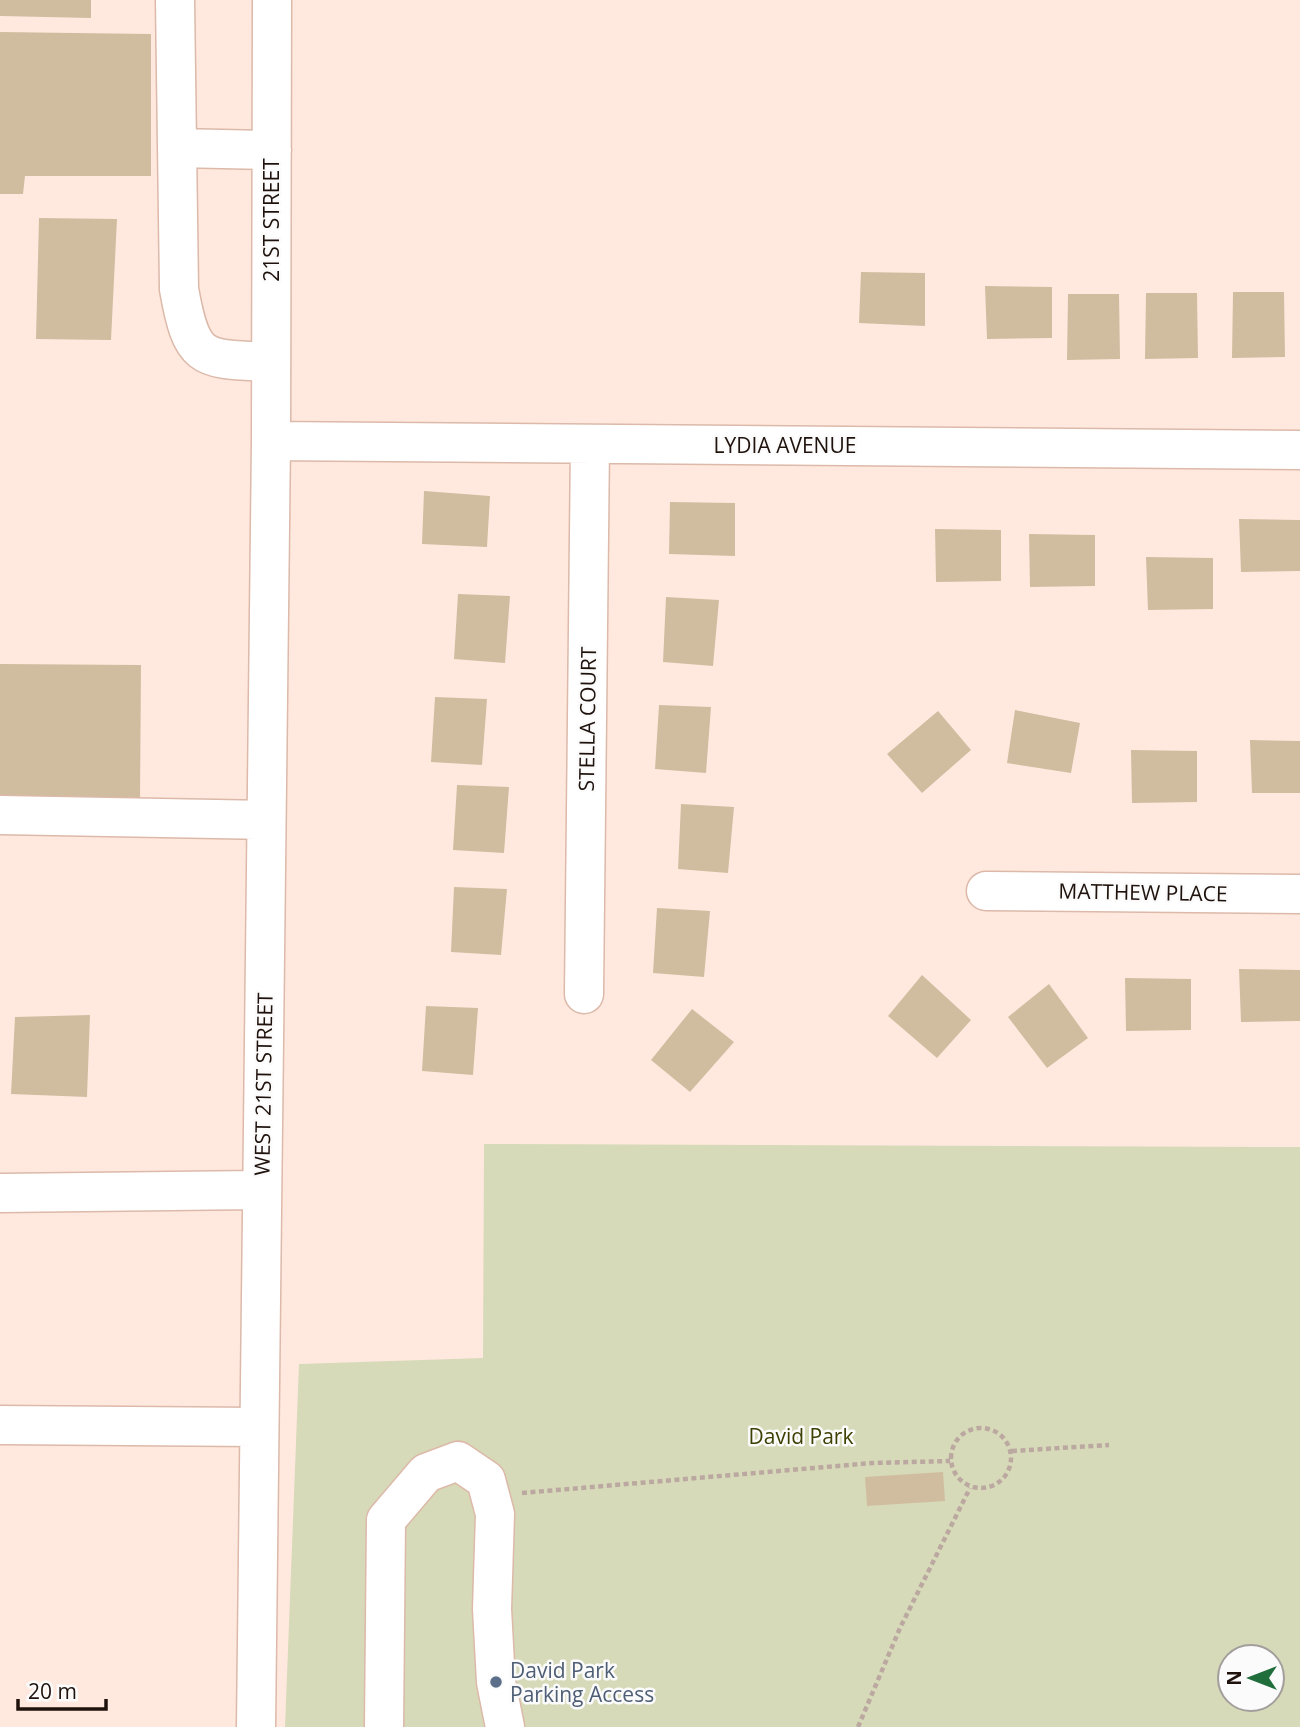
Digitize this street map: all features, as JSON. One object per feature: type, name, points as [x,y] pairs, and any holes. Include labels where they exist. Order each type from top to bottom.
[{"type":"street","points":[[176,0],[178,289],[185,326],[198,349],[220,359],[271,362]]},
{"type":"street","name":"21ST STREET","points":[[271,441],[272,0]]},
{"type":"street","points":[[177,148],[272,150]]},
{"type":"street","name":"LYDIA AVENUE","points":[[271,441],[1300,450]]},
{"type":"street","name":"WEST 21ST STREET","points":[[256,1727],[271,441]]},
{"type":"street","name":"STELLA COURT","points":[[584,994],[590,444]]},
{"type":"street","points":[[0,815],[266,820]]},
{"type":"street","name":"MATTHEW PLACE","points":[[986,891],[1300,894]]},
{"type":"street","points":[[0,1193],[262,1190]]},
{"type":"street","points":[[0,1425],[259,1427]]},
{"type":"street","points":[[384,1727],[386,1520],[426,1473],[458,1461],[486,1480],[495,1514],[492,1609],[496,1682],[505,1727]]},
{"type":"path","points":[[972,1428],[989,1428],[1004,1437],[1012,1451],[1010,1470],[995,1487],[970,1488],[959,1480],[950,1461],[954,1442],[972,1428]]},
{"type":"path","points":[[1012,1451],[1109,1445]]},
{"type":"path","points":[[491,1500],[505,1495],[763,1472],[872,1463],[950,1461]]},
{"type":"path","points":[[858,1727],[900,1628],[970,1488]]},
{"type":"green space","name":"David Park","points":[[484,1144],[1300,1147],[1300,1727],[285,1727],[299,1364],[483,1358]]},
{"type":"building","points":[[0,0],[91,0],[91,18],[0,16]]},
{"type":"building","points":[[0,32],[151,34],[151,176],[25,176],[23,194],[0,194]]},
{"type":"building","points":[[39,218],[117,219],[111,340],[36,339]]},
{"type":"building","points":[[861,272],[925,273],[925,326],[859,323]]},
{"type":"building","points":[[985,286],[1052,287],[1052,338],[987,339]]},
{"type":"building","points":[[1233,292],[1284,292],[1285,357],[1232,358]]},
{"type":"building","points":[[1146,293],[1197,293],[1198,358],[1145,359]]},
{"type":"building","points":[[1068,294],[1119,294],[1120,359],[1067,360]]},
{"type":"building","points":[[424,491],[490,496],[487,547],[422,544]]},
{"type":"building","points":[[670,502],[735,503],[735,556],[669,554]]},
{"type":"building","points":[[1239,519],[1300,520],[1300,571],[1241,572]]},
{"type":"building","points":[[935,529],[1001,530],[1001,581],[936,582]]},
{"type":"building","points":[[1029,534],[1095,535],[1095,586],[1030,587]]},
{"type":"building","points":[[1146,557],[1213,558],[1213,609],[1148,610]]},
{"type":"building","points":[[458,594],[510,596],[505,663],[454,659]]},
{"type":"building","points":[[666,597],[719,600],[713,666],[663,662]]},
{"type":"building","points":[[0,664],[141,665],[140,800],[0,800]]},
{"type":"building","points":[[435,697],[487,699],[482,765],[431,762]]},
{"type":"building","points":[[659,705],[711,707],[706,773],[655,769]]},
{"type":"building","points":[[1015,710],[1080,723],[1071,773],[1007,763]]},
{"type":"building","points":[[938,711],[971,750],[922,793],[887,754]]},
{"type":"building","points":[[1250,740],[1300,741],[1300,793],[1252,793]]},
{"type":"building","points":[[1131,750],[1197,751],[1197,802],[1132,803]]},
{"type":"building","points":[[457,785],[509,787],[504,853],[453,850]]},
{"type":"building","points":[[681,804],[734,807],[728,873],[678,869]]},
{"type":"building","points":[[454,887],[507,889],[501,955],[451,952]]},
{"type":"building","points":[[657,908],[710,911],[704,977],[653,973]]},
{"type":"building","points":[[1239,969],[1300,970],[1300,1021],[1241,1022]]},
{"type":"building","points":[[922,975],[971,1020],[937,1058],[888,1016]]},
{"type":"building","points":[[1125,978],[1191,979],[1191,1030],[1126,1031]]},
{"type":"building","points":[[1049,984],[1088,1038],[1047,1068],[1008,1017]]},
{"type":"building","points":[[426,1006],[478,1008],[473,1075],[422,1071]]},
{"type":"building","points":[[692,1009],[734,1042],[690,1092],[651,1060]]},
{"type":"building","points":[[90,1015],[87,1097],[11,1094],[15,1017]]},
{"type":"building","points":[[943,1472],[945,1501],[867,1506],[865,1477]]},
{"type":"place","name":"David Park Parking Access","points":[[496,1682]]}]
